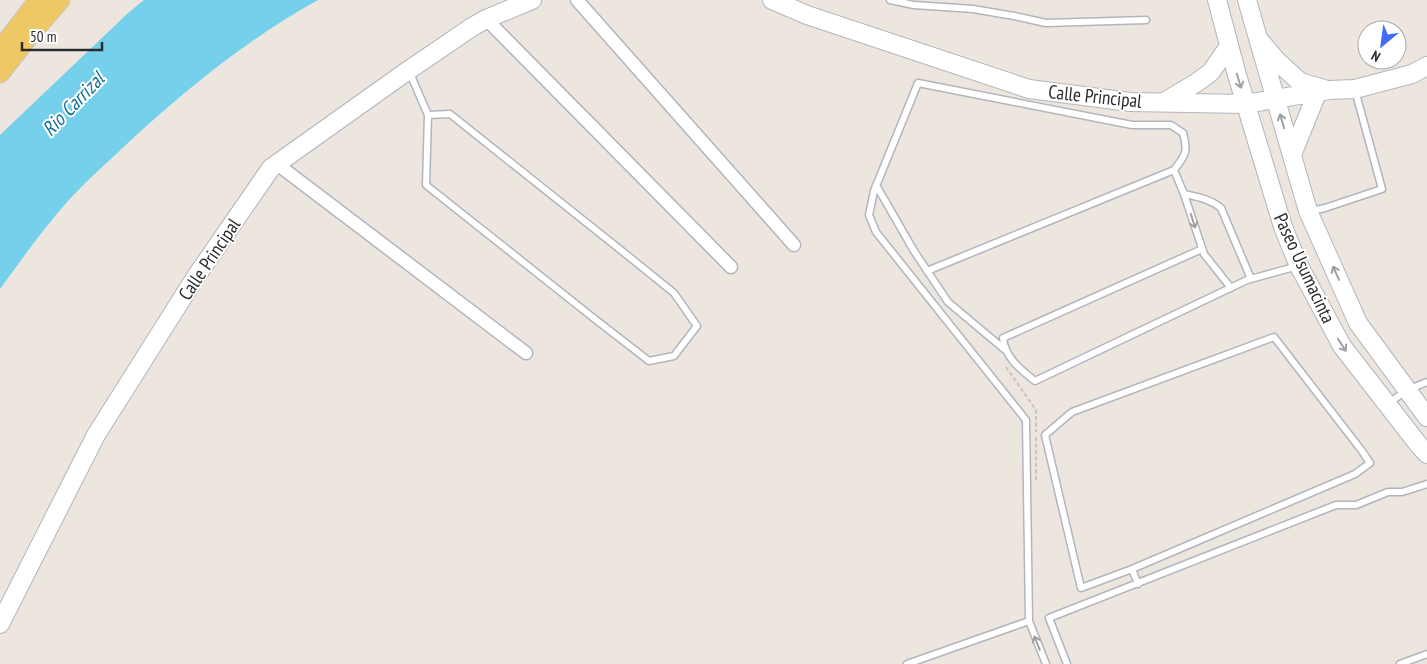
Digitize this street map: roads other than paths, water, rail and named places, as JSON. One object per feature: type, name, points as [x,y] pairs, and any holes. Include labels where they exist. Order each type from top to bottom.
[{"type":"main road","points":[[0,50],[39,0]]},
{"type":"main road","points":[[0,73],[60,0]]},
{"type":"main road","name":"Calle Principal","points":[[0,624],[96,435],[195,278],[271,168],[408,70],[486,19],[532,0]]},
{"type":"main road","name":"Calle Principal","points":[[772,0],[807,15],[1029,89],[1130,102],[1246,104],[1355,89],[1412,74],[1427,66]]},
{"type":"main road","name":"Paseo Usumacinta","points":[[1217,0],[1283,227],[1299,266],[1342,346],[1427,454]]},
{"type":"main road","name":"Paseo Usumacinta","points":[[1247,0],[1308,211],[1358,323],[1427,417]]},
{"type":"main road","points":[[1258,38],[1278,62],[1300,82],[1324,92],[1292,155]]},
{"type":"main road","points":[[1164,102],[1211,72],[1229,46]]},
{"type":"street","points":[[578,0],[794,245]]},
{"type":"street","points":[[486,19],[731,267]]},
{"type":"street","points":[[277,164],[526,354]]},
{"type":"lane","points":[[890,0],[914,5],[973,9],[1046,23],[1146,20]]},
{"type":"lane","points":[[408,70],[428,115],[426,185],[649,360],[674,356],[697,326],[674,293],[450,114],[428,115]]},
{"type":"lane","points":[[927,271],[1174,170],[1183,159],[1187,146],[1183,133],[1171,125],[1132,125],[918,83],[876,185],[869,215],[876,232],[1026,420],[1029,621],[1046,664]]},
{"type":"lane","points":[[1308,211],[1325,208],[1382,190],[1355,89]]},
{"type":"lane","points":[[1174,170],[1204,254],[1231,288]]},
{"type":"lane","points":[[876,185],[914,251],[948,302],[1004,349],[1019,368],[1035,382],[1251,279],[1299,266]]},
{"type":"lane","points":[[1184,194],[1205,198],[1221,208],[1251,279]]},
{"type":"lane","points":[[1004,349],[1003,338],[1202,248]]},
{"type":"lane","points":[[1274,336],[1370,463],[1355,474],[1132,569],[1081,588],[1045,435],[1072,412],[1274,336]]},
{"type":"lane","points":[[1387,405],[1407,390],[1427,382]]},
{"type":"lane","points":[[1067,664],[1049,618],[1336,505],[1356,505],[1388,492],[1402,492],[1427,484]]},
{"type":"lane","points":[[1132,569],[1138,584]]},
{"type":"lane","points":[[906,664],[1029,621]]},
{"type":"lane","points":[[1400,664],[1427,654]]},
{"type":"water","name":"Rio Carrizal","points":[[144,0],[318,0],[243,47],[174,102],[130,141],[67,202],[41,233],[0,289],[0,135]]}]
